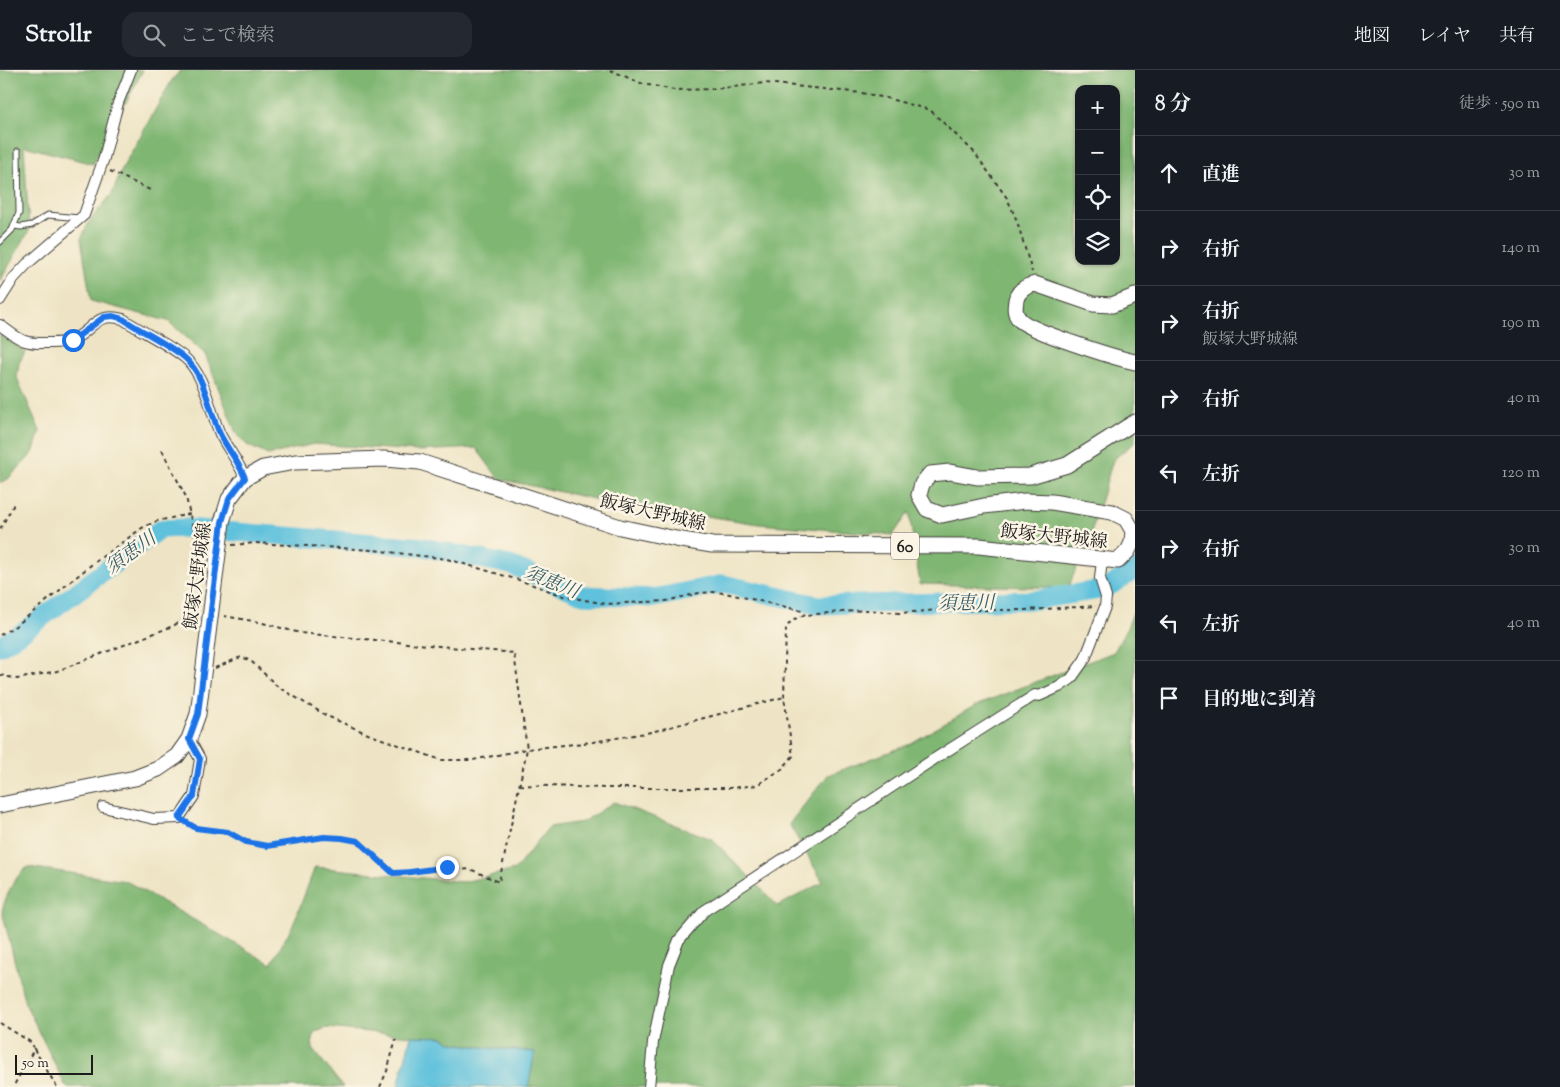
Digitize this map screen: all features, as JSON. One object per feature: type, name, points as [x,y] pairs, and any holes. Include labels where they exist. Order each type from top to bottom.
[{"type":"main road","points":[[1135,296],[1112,305],[1093,304],[1035,284],[1026,286],[1017,295],[1014,308],[1019,318],[1032,328],[1135,362]]},
{"type":"main road","name":"飯塚大野城線","points":[[0,806],[135,778],[158,769],[177,756],[189,739],[198,714],[222,522],[229,499],[245,478],[264,468],[295,462],[384,459],[420,462],[620,527],[676,540],[712,545],[979,546],[1118,561],[1128,551],[1132,543],[1133,531],[1126,518],[1112,512],[1052,502],[1025,501],[984,506],[942,515],[927,509],[920,495],[922,484],[930,474],[950,472],[977,477],[1030,476],[1066,465],[1135,422]]},
{"type":"street","points":[[0,300],[14,278],[27,264],[84,215],[101,167],[118,104],[131,70]]},
{"type":"street","points":[[0,325],[20,340],[32,344],[73,340],[104,317],[113,316],[123,319],[185,358],[194,368],[219,432],[229,451],[241,467],[245,478]]},
{"type":"street","points":[[648,1087],[653,1042],[669,965],[679,940],[704,911],[1027,700],[1035,695],[1039,696],[1071,679],[1085,659],[1105,602],[1100,578],[1102,560]]},
{"type":"street","points":[[103,806],[154,819],[179,818],[194,796],[200,759],[189,739]]},
{"type":"lane","points":[[0,242],[12,230],[19,213],[18,151]]},
{"type":"lane","points":[[14,226],[32,225],[48,215],[81,218]]},
{"type":"path","points":[[610,70],[643,84],[674,90],[715,89],[765,83],[862,93],[930,110],[974,152],[1007,198],[1018,221],[1035,284]]},
{"type":"path","points":[[101,167],[150,190]]},
{"type":"path","points":[[162,450],[186,497],[203,574],[213,586]]},
{"type":"path","points":[[0,529],[13,506],[13,501]]},
{"type":"path","points":[[0,635],[17,625],[91,565],[142,528],[157,521],[190,514]]},
{"type":"path","points":[[219,543],[256,543],[372,550],[447,559],[519,580],[564,596],[606,604],[666,602],[698,593],[713,592],[786,607],[802,611],[805,615]]},
{"type":"path","points":[[520,785],[604,788],[730,788],[757,785],[782,769],[793,756],[784,697],[786,628],[792,620],[805,615],[867,610],[899,613],[940,610],[1025,610],[1097,606],[1105,602]]},
{"type":"path","points":[[0,675],[17,679],[57,672],[173,626],[195,612],[259,622],[300,632],[514,654],[527,749],[499,882],[470,869],[459,870],[447,867],[408,873],[393,873],[358,841],[324,837],[267,846],[246,842],[228,832],[196,828],[179,818]]},
{"type":"path","points":[[203,674],[241,657],[251,661],[278,687],[327,716],[368,734],[441,760],[473,760],[527,749],[594,742],[651,732],[784,697]]},
{"type":"path","points":[[0,1023],[32,1043],[57,1087]]},
{"type":"path","points":[[380,1087],[396,1040]]},
{"type":"path","points":[[13,1087],[34,1049]]},
{"type":"green space","points":[[0,70],[143,70],[93,164],[24,146],[29,231],[0,281]]},
{"type":"green space","points":[[181,70],[1135,70],[1135,442],[1113,460],[1090,536],[1068,588],[920,584],[909,512],[893,535],[759,524],[599,500],[499,479],[476,448],[418,451],[314,444],[268,455],[247,445],[236,433],[205,354],[168,321],[91,301],[81,239],[90,220],[112,194],[123,167],[172,80]]},
{"type":"green space","points":[[0,334],[25,352],[19,363],[17,378],[40,431],[33,453],[8,479],[0,483]]},
{"type":"green space","points":[[1135,608],[1135,1087],[528,1087],[534,1052],[453,1043],[442,1037],[327,1028],[315,1032],[312,1038],[313,1049],[343,1087],[66,1087],[25,1003],[2,911],[8,893],[15,881],[28,867],[126,881],[271,964],[293,925],[315,867],[463,882],[515,870],[549,827],[583,822],[614,802],[712,839],[778,906],[823,882],[789,824],[828,775],[908,745],[976,705],[1114,652]]},
{"type":"water","points":[[411,1036],[442,1037],[453,1043],[535,1052],[528,1087],[398,1087]]},
{"type":"waterway","name":"須恵川","points":[[0,646],[20,634],[161,529],[187,528],[423,547],[510,565],[583,595],[654,598],[723,584],[817,605],[1035,600],[1105,589],[1135,570]]},
{"type":"route","points":[[73,340],[104,317],[113,316],[123,319],[185,358],[194,368],[219,432],[229,451],[241,467],[245,478],[229,499],[222,522],[198,714],[189,739],[200,759],[194,796],[179,818],[196,828],[228,832],[246,842],[267,846],[324,837],[358,841],[393,873],[408,873],[447,867]]}]
